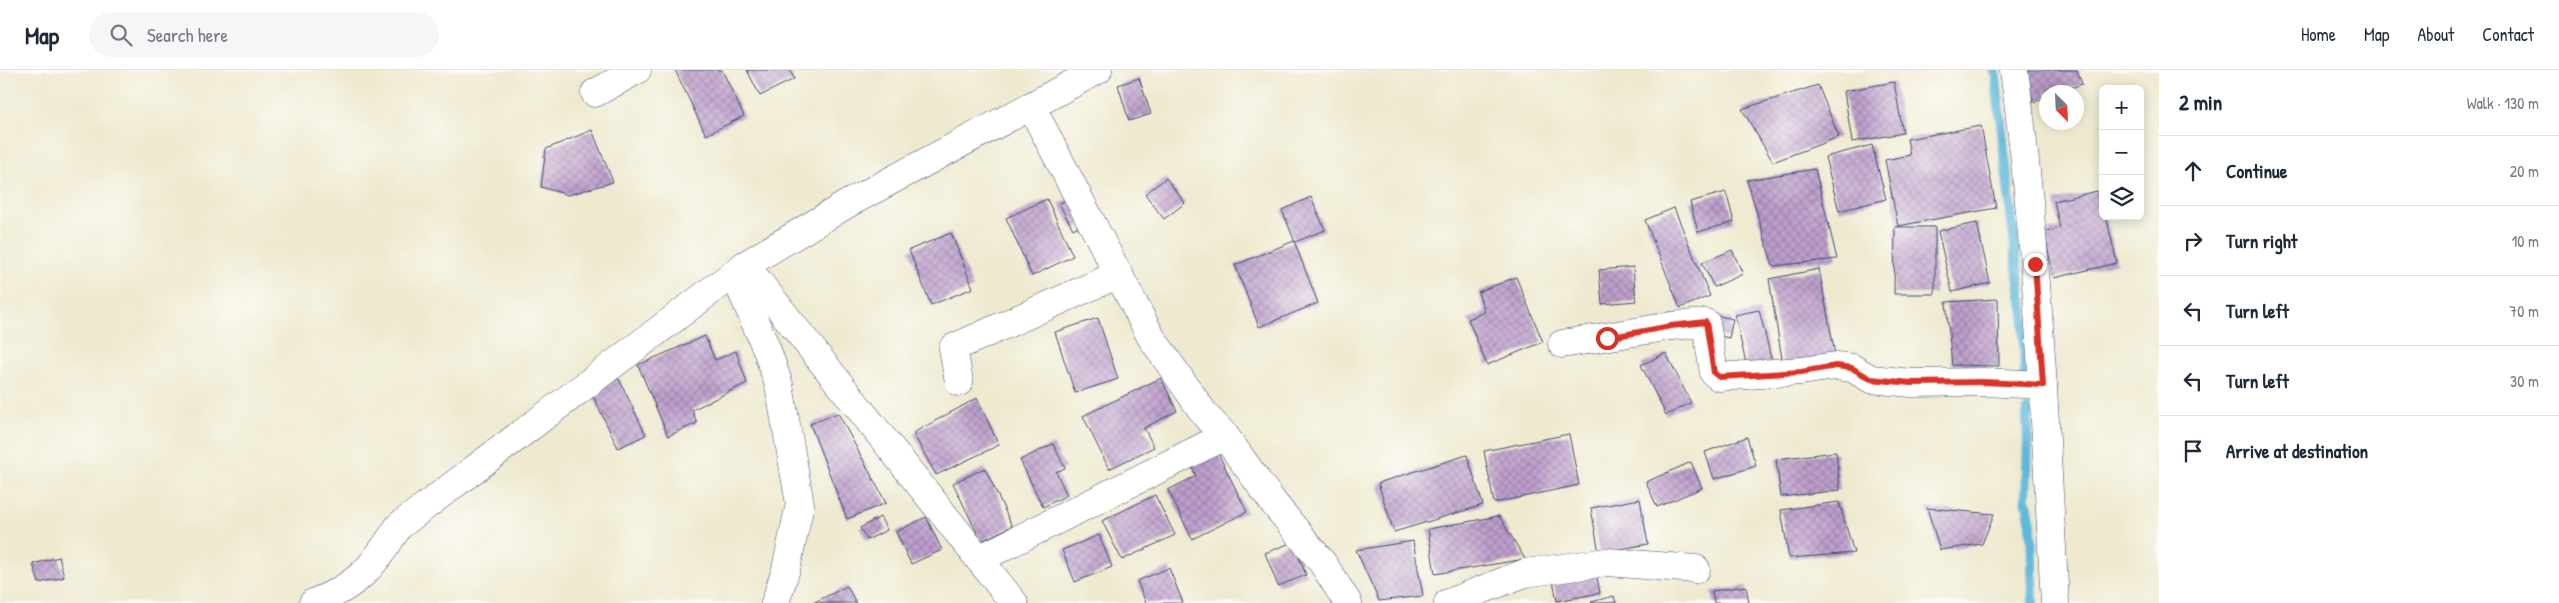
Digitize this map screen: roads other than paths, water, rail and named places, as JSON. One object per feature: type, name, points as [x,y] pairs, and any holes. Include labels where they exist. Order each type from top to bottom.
[{"type":"street","points":[[595,93],[637,70]]},
{"type":"street","points":[[313,603],[360,579],[377,561],[399,526],[745,265],[849,203],[1098,70]]},
{"type":"street","points":[[2014,70],[2026,162],[2043,385],[2055,603]]},
{"type":"street","points":[[1031,106],[1152,337],[1206,416],[1225,436],[1272,501],[1322,562],[1348,603]]},
{"type":"street","points":[[745,265],[1014,603]]},
{"type":"street","points":[[745,265],[740,287],[767,350],[779,385],[800,504],[786,569],[775,603]]},
{"type":"street","points":[[959,382],[953,348],[1119,274]]},
{"type":"street","points":[[1562,344],[1706,322],[1714,373],[1719,377],[1801,372],[1836,366],[1852,368],[1871,379],[1911,383],[1983,382],[2043,385]]},
{"type":"street","points":[[978,559],[1225,436]]},
{"type":"street","points":[[1448,603],[1525,573],[1552,569],[1607,562],[1696,569]]},
{"type":"waterway","points":[[1995,70],[2024,314],[2025,382]]},
{"type":"waterway","points":[[2027,410],[2026,498],[2031,524],[2033,603]]}]
